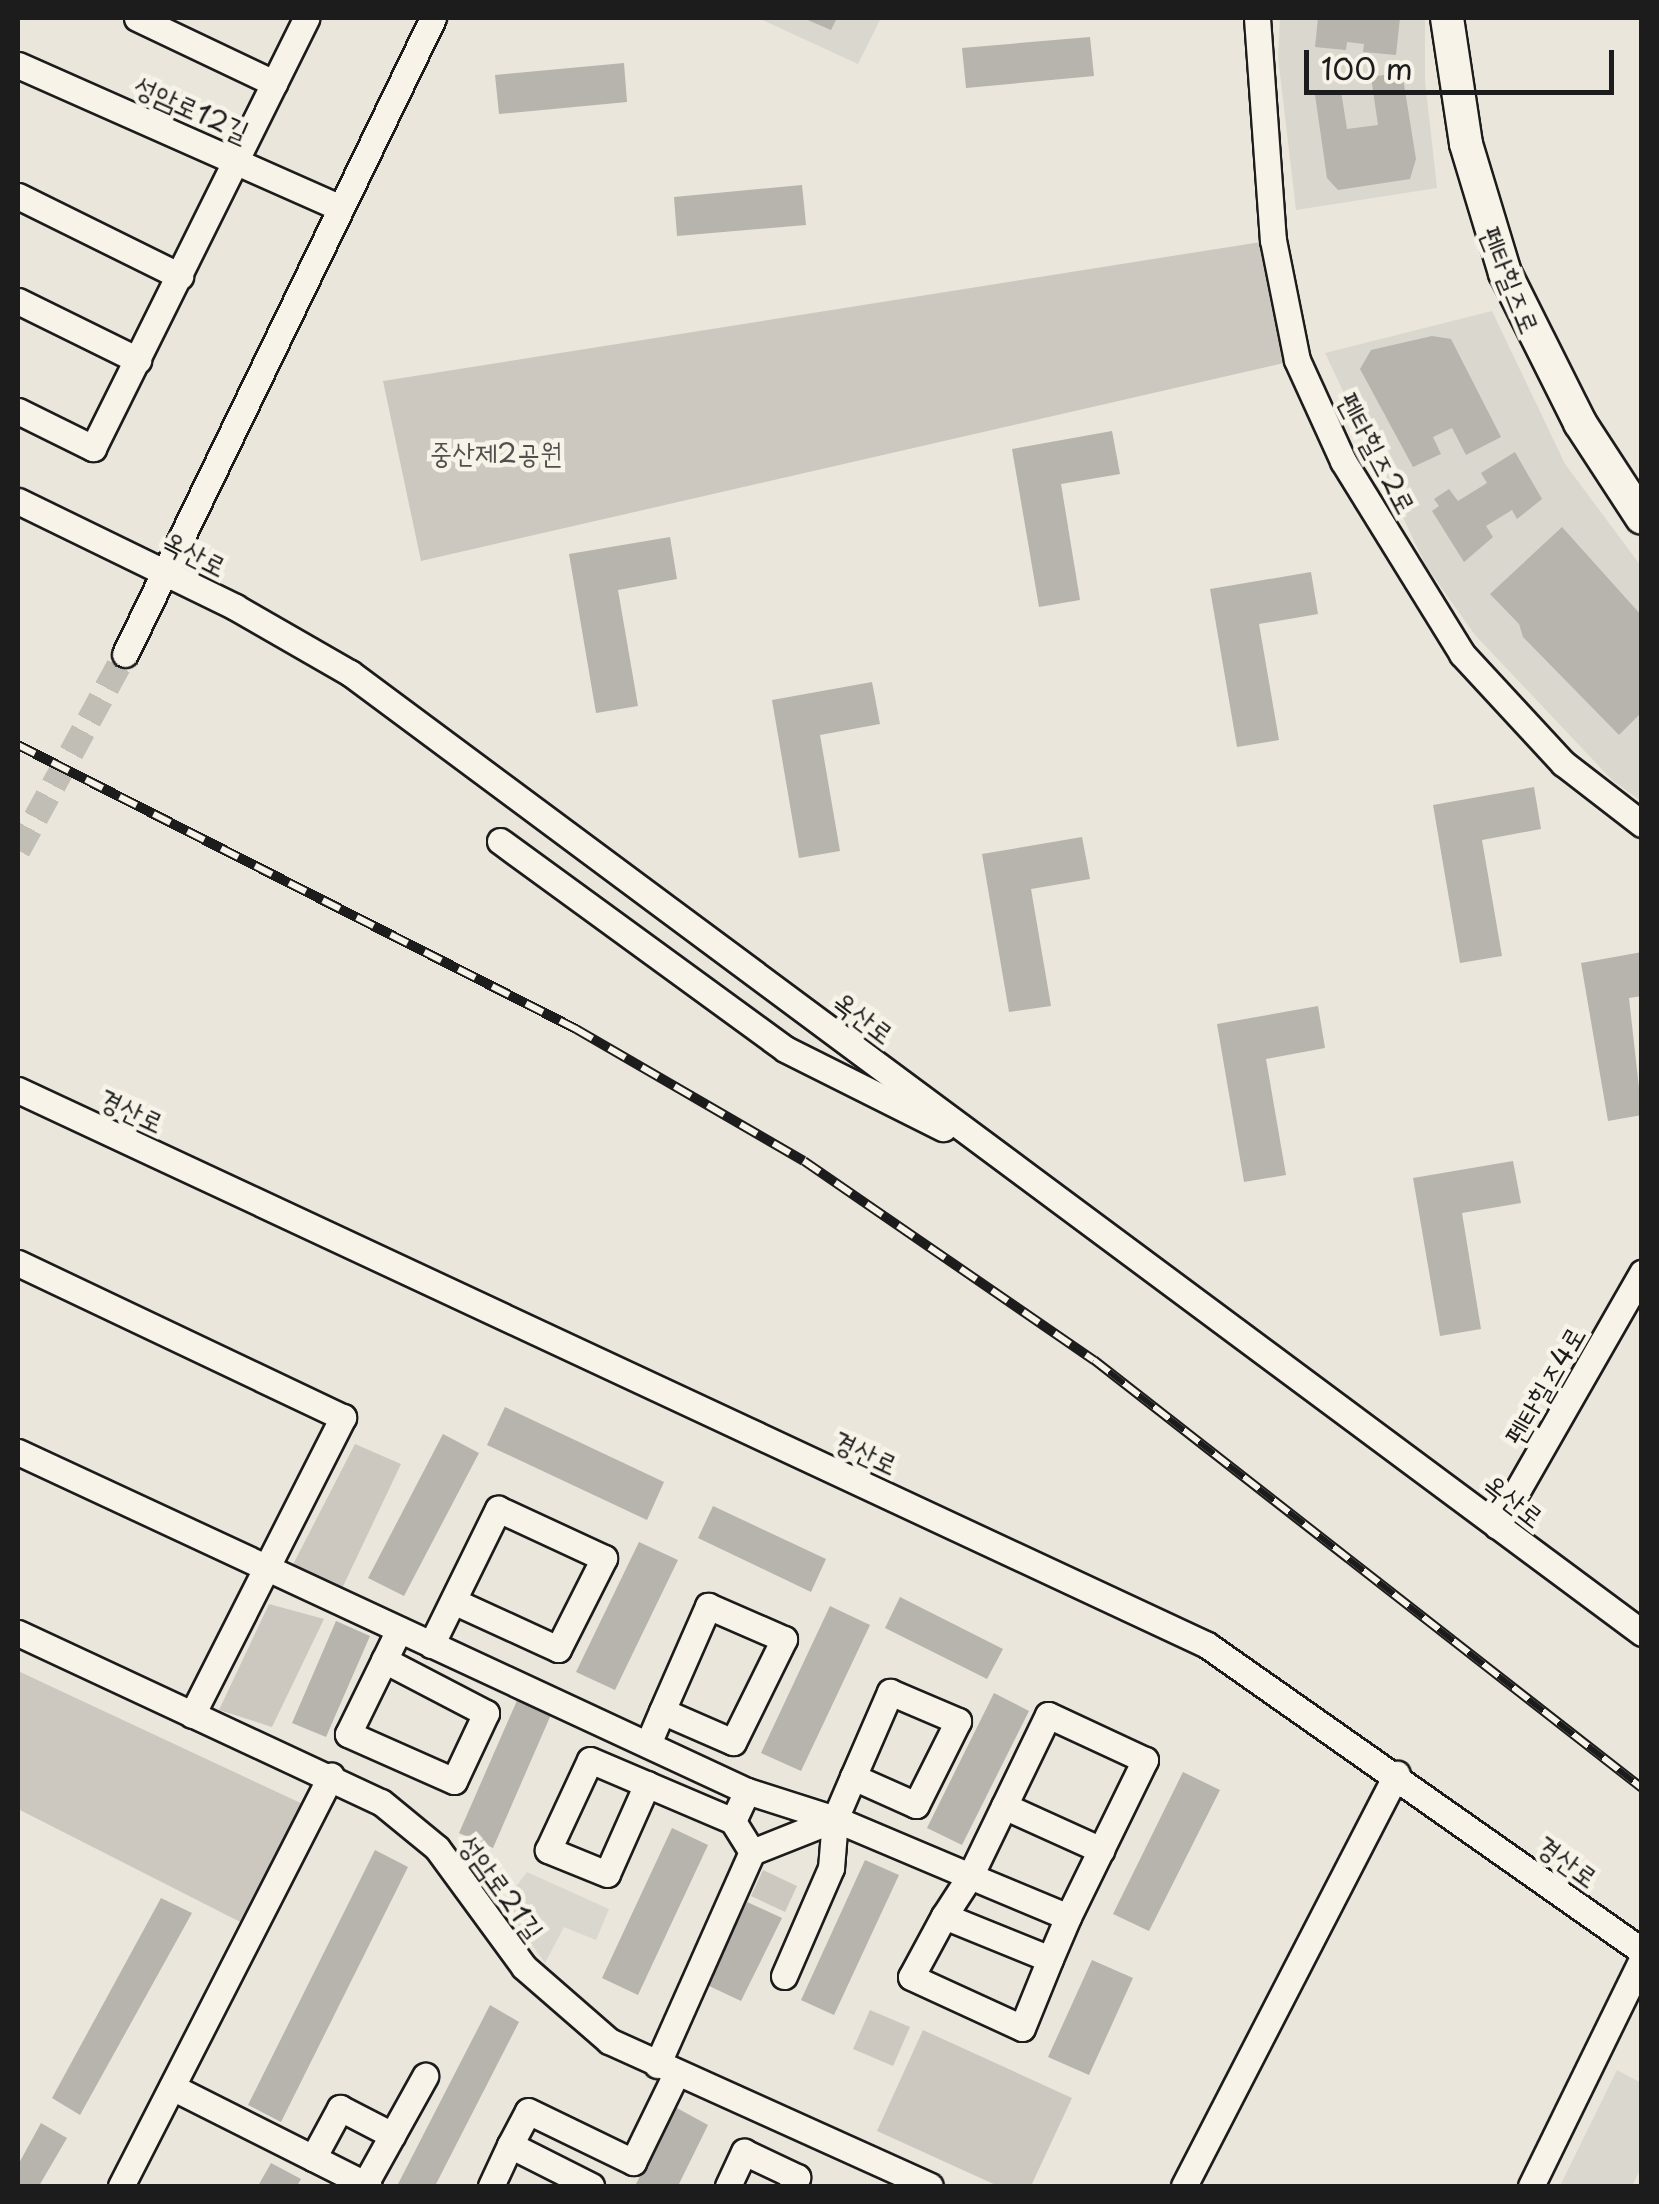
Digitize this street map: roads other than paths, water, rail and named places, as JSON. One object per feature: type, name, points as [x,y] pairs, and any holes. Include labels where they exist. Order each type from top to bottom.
[{"type":"main road","name":"펜타힐즈로","points":[[1446,18],[1466,144],[1505,273],[1580,423],[1642,518]]},
{"type":"street","points":[[137,18],[274,83]]},
{"type":"street","points":[[18,411],[94,448],[239,162],[306,18]]},
{"type":"street","points":[[125,654],[168,573],[433,18]]},
{"type":"street","name":"펜타힐즈2로","points":[[1257,18],[1261,131],[1276,258],[1297,360],[1343,460],[1462,654],[1563,763],[1642,824]]},
{"type":"street","name":"성암로12길","points":[[18,65],[341,208]]},
{"type":"street","points":[[18,196],[180,276]]},
{"type":"street","points":[[18,302],[138,360]]},
{"type":"street","name":"옥산로","points":[[18,501],[168,573],[350,673],[1642,1633]]},
{"type":"street","points":[[500,841],[785,1049],[1005,1159]]},
{"type":"street","points":[[654,954],[682,918]]},
{"type":"street","name":"경산로","points":[[18,1090],[1207,1645],[1396,1774],[1642,1951]]},
{"type":"street","points":[[18,1263],[343,1417],[192,1715]]},
{"type":"street","name":"펜타힐즈4로","points":[[1497,1526],[1642,1273]]},
{"type":"street","points":[[18,1452],[747,1791],[835,1819],[1068,1917]]},
{"type":"street","points":[[432,1645],[453,1601],[498,1509],[604,1558],[558,1649],[453,1601]]},
{"type":"street","points":[[648,1744],[662,1710],[708,1606],[784,1639],[733,1742],[662,1710]]},
{"type":"street","points":[[384,1660],[486,1713],[454,1781],[348,1734],[398,1630]]},
{"type":"street","name":"성암로21길","points":[[18,1633],[381,1802],[437,1848],[505,1946],[578,2018],[667,2070],[930,2186]]},
{"type":"street","points":[[784,1976],[831,1868],[835,1819],[890,1692],[958,1722],[916,1805],[853,1778]]},
{"type":"street","points":[[1048,1714],[1145,1760],[1101,1850],[1022,2028],[911,1978],[970,1876],[1048,1714]]},
{"type":"street","points":[[647,1784],[607,1874],[548,1850],[590,1760],[647,1784],[733,1821],[752,1852]]},
{"type":"street","points":[[1184,2186],[1396,1774]]},
{"type":"street","points":[[121,2186],[330,1776]]},
{"type":"street","points":[[733,1821],[747,1791]]},
{"type":"street","points":[[1004,1806],[1101,1850]]},
{"type":"street","points":[[491,2186],[528,2111],[633,2162],[752,1852],[835,1819]]},
{"type":"street","points":[[944,1916],[1050,1959]]},
{"type":"street","points":[[1531,2186],[1642,1959]]},
{"type":"street","points":[[172,2086],[367,2185],[424,2076]]},
{"type":"street","points":[[313,2158],[340,2108],[392,2135]]},
{"type":"street","points":[[510,2145],[591,2186]]},
{"type":"street","points":[[728,2186],[744,2152],[796,2177],[792,2186]]},
{"type":"tunnel","points":[[18,850],[125,654]]},
{"type":"railway","points":[[18,745],[576,1029],[804,1161],[1094,1360],[1642,1788]]},
{"type":"park label","name":"중산제2공원","points":[[496,452]]}]
